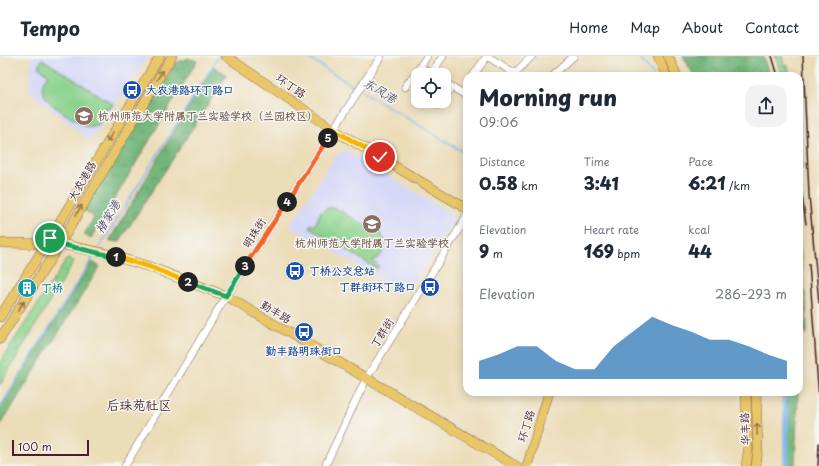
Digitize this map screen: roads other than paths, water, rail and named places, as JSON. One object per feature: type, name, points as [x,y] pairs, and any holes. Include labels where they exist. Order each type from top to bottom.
[{"type":"main road","name":"大农港路","points":[[0,317],[47,243],[160,56]]},
{"type":"main road","name":"大农港路","points":[[0,338],[60,244],[172,56]]},
{"type":"main road","name":"环丁路","points":[[226,56],[334,130],[463,207]]},
{"type":"main road","points":[[658,56],[664,72]]},
{"type":"main road","points":[[668,56],[675,72]]},
{"type":"main road","name":"勤丰路","points":[[0,243],[60,244],[104,253],[150,267],[226,296],[516,466]]},
{"type":"main road","name":"环丁路","points":[[527,466],[548,396]]},
{"type":"main road","name":"华丰路","points":[[746,396],[748,452],[746,466]]},
{"type":"main road","name":"华丰路","points":[[756,396],[758,450],[756,466]]},
{"type":"street","name":"明珠街","points":[[125,466],[226,296],[381,56]]},
{"type":"street","points":[[405,87],[427,56]]},
{"type":"street","points":[[436,68],[443,56]]},
{"type":"street","points":[[476,72],[487,56],[510,72]]},
{"type":"street","points":[[515,72],[532,56]]},
{"type":"street","points":[[556,72],[574,56]]},
{"type":"street","points":[[451,87],[463,93]]},
{"type":"street","name":"丁群街","points":[[325,466],[366,379],[463,222]]},
{"type":"waterway","name":"褚家港","points":[[99,248],[219,56]]},
{"type":"waterway","name":"东风港","points":[[305,56],[357,88]]},
{"type":"waterway","points":[[638,56],[651,72]]},
{"type":"waterway","name":"东风港","points":[[362,91],[463,152]]},
{"type":"waterway","name":"褚家港","points":[[0,407],[95,254]]},
{"type":"waterway","points":[[784,396],[786,415],[786,466]]},
{"type":"railway","points":[[772,56],[777,72]]},
{"type":"railway","points":[[803,56],[809,195],[819,303]]},
{"type":"railway","points":[[803,203],[806,224]]},
{"type":"railway","points":[[809,264],[819,400]]},
{"type":"railway","points":[[818,466],[819,443]]},
{"type":"place","name":"大农港路环丁路口","points":[[132,90]]},
{"type":"place","name":"杭州师范大学附属丁兰实验学校（兰园校区）","points":[[84,116]]},
{"type":"place","name":"杭州师范大学附属丁兰实验学校","points":[[372,224]]},
{"type":"place","name":"丁桥公交总站","points":[[295,271]]},
{"type":"place","name":"丁群街环丁路口","points":[[430,287]]},
{"type":"place","name":"丁桥","points":[[27,288]]},
{"type":"place","name":"勤丰路明珠街口","points":[[304,332]]},
{"type":"district","name":"后珠苑社区","points":[[139,405]]}]
